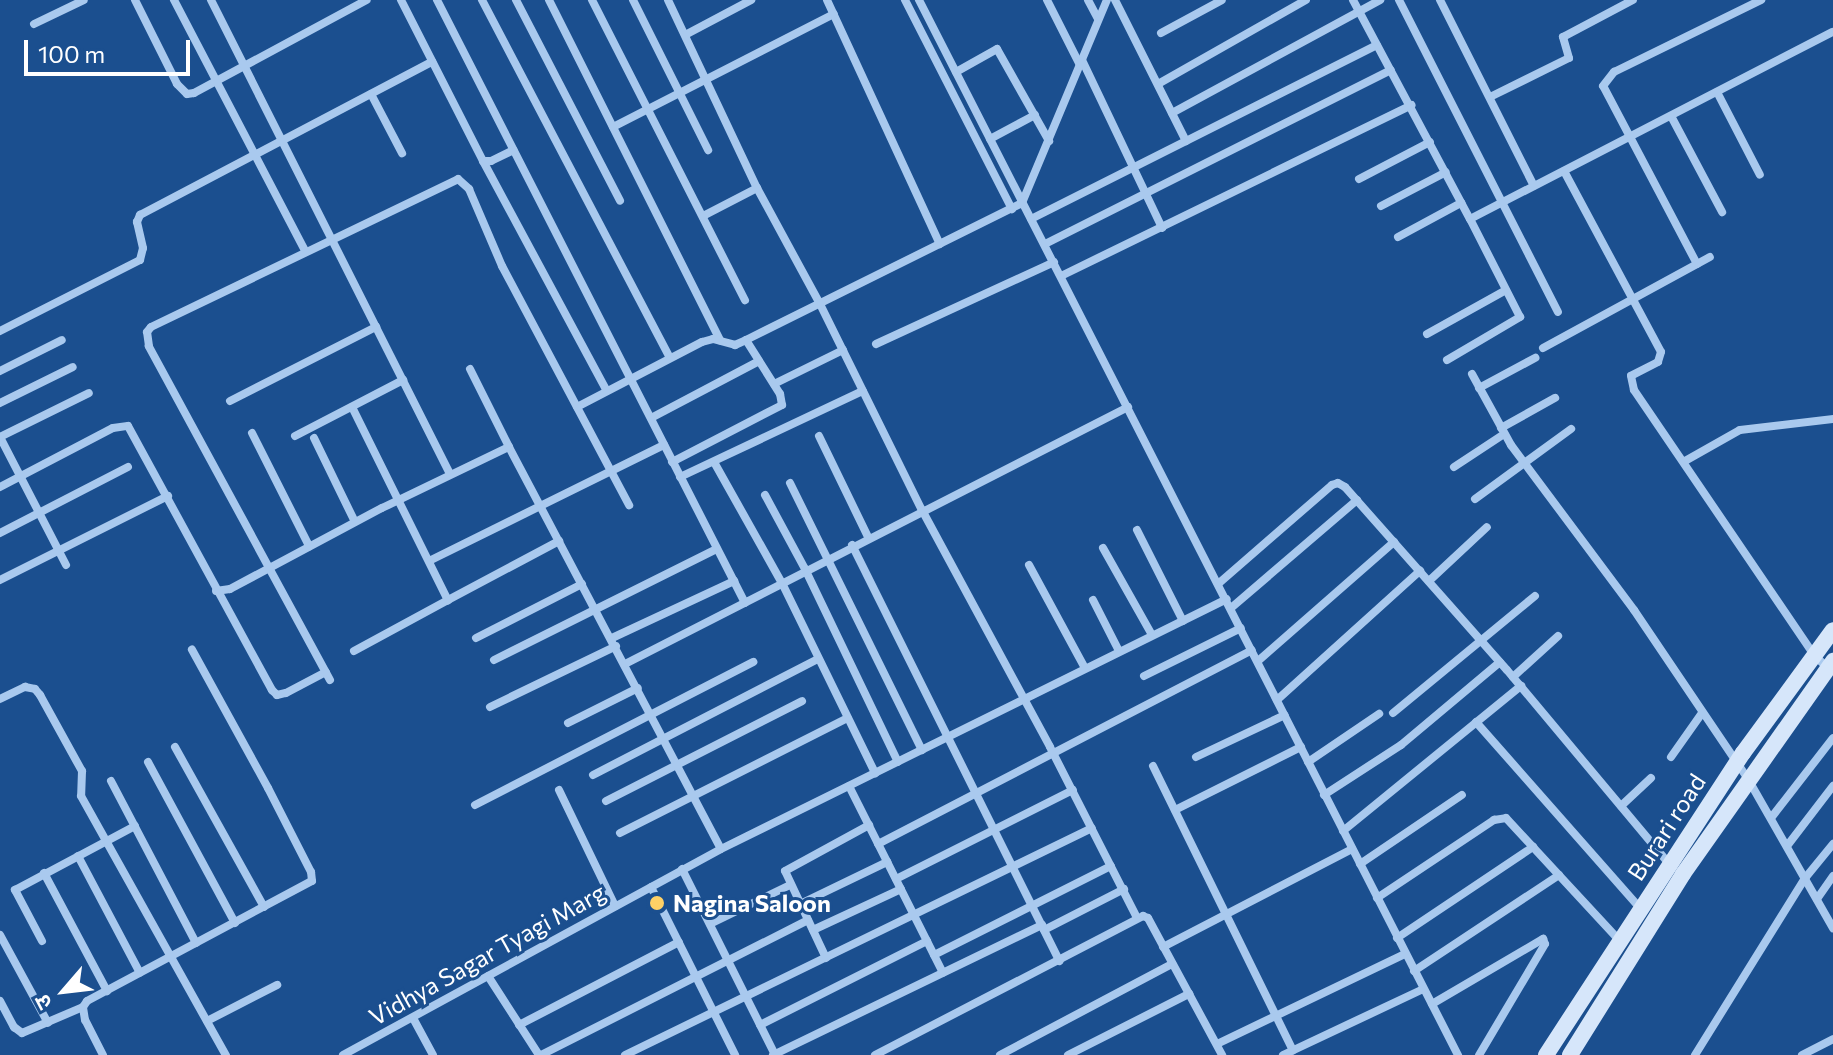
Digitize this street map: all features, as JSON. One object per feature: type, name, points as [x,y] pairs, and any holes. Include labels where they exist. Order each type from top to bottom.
[{"type":"main road","name":"Burari road","points":[[1570,1055],[1736,764],[1833,630]]},
{"type":"main road","name":"Burari road","points":[[1546,1055],[1641,909],[1748,779],[1830,665]]},
{"type":"street","points":[[34,24],[84,0]]},
{"type":"street","points":[[135,0],[181,90],[194,93],[367,0]]},
{"type":"street","points":[[174,0],[305,251]]},
{"type":"street","points":[[211,0],[450,474]]},
{"type":"street","points":[[401,0],[483,161],[607,391]]},
{"type":"street","points":[[437,0],[745,603]]},
{"type":"street","points":[[482,0],[670,358]]},
{"type":"street","points":[[516,0],[620,201]]},
{"type":"street","points":[[549,0],[720,340]]},
{"type":"street","points":[[592,0],[745,300]]},
{"type":"street","points":[[633,0],[708,150]]},
{"type":"street","points":[[668,0],[757,188],[1137,918]]},
{"type":"street","points":[[685,35],[751,0]]},
{"type":"street","points":[[827,0],[940,244]]},
{"type":"street","points":[[905,0],[1012,209]]},
{"type":"street","points":[[934,0],[920,3],[1458,1055]]},
{"type":"street","points":[[1047,0],[1162,228]]},
{"type":"street","points":[[1088,0],[1098,19]]},
{"type":"street","points":[[577,407],[702,342],[720,340],[735,345],[746,340],[1022,203],[1107,0]]},
{"type":"street","points":[[1115,0],[1186,141]]},
{"type":"street","points":[[1161,33],[1222,0]]},
{"type":"street","points":[[1158,84],[1306,0]]},
{"type":"street","points":[[1353,0],[1520,317],[1447,360]]},
{"type":"street","points":[[1172,113],[1380,0]]},
{"type":"street","points":[[1399,0],[1558,312]]},
{"type":"street","points":[[1440,0],[1534,186]]},
{"type":"street","points":[[1490,97],[1569,58],[1563,37],[1633,0]]},
{"type":"street","points":[[1697,264],[1603,86],[1609,76],[1761,0]]},
{"type":"street","points":[[613,127],[834,14]]},
{"type":"street","points":[[1470,219],[1833,32]]},
{"type":"street","points":[[1031,219],[1377,45]]},
{"type":"street","points":[[956,72],[997,49],[1049,141]]},
{"type":"street","points":[[0,331],[136,263],[143,256],[137,226],[140,215],[255,158],[432,62]]},
{"type":"street","points":[[1045,244],[1391,70]]},
{"type":"street","points":[[1717,92],[1760,175]]},
{"type":"street","points":[[371,94],[402,153]]},
{"type":"street","points":[[1061,276],[1411,105]]},
{"type":"street","points":[[990,139],[1035,115]]},
{"type":"street","points":[[1671,116],[1722,212]]},
{"type":"street","points":[[1359,179],[1430,142]]},
{"type":"street","points":[[483,161],[491,161],[514,150]]},
{"type":"street","points":[[1564,171],[1662,358],[1636,371],[1632,383],[1814,655],[1830,665]]},
{"type":"street","points":[[1381,206],[1446,172]]},
{"type":"street","points":[[0,487],[124,425],[135,433],[216,591],[277,695],[328,676],[147,339],[151,327],[450,180],[465,183],[502,266],[629,505]]},
{"type":"street","points":[[703,216],[757,188]]},
{"type":"street","points":[[1398,237],[1461,203]]},
{"type":"street","points":[[1543,348],[1710,257]]},
{"type":"street","points":[[876,344],[1054,262]]},
{"type":"street","points":[[1427,334],[1506,290]]},
{"type":"street","points":[[230,401],[376,327]]},
{"type":"street","points":[[0,371],[62,340]]},
{"type":"street","points":[[672,462],[777,409],[783,401],[746,340]]},
{"type":"street","points":[[774,384],[843,350]]},
{"type":"street","points":[[1479,388],[1535,358]]},
{"type":"street","points":[[651,418],[759,361]]},
{"type":"street","points":[[0,403],[73,367]]},
{"type":"street","points":[[470,369],[721,849]]},
{"type":"street","points":[[1472,374],[1502,431],[1634,610],[1748,779],[1833,928]]},
{"type":"street","points":[[295,436],[403,380]]},
{"type":"street","points":[[680,477],[863,391]]},
{"type":"street","points":[[66,565],[0,437],[89,393]]},
{"type":"street","points":[[1454,467],[1502,431],[1555,398]]},
{"type":"street","points":[[352,407],[431,560],[448,600]]},
{"type":"street","points":[[625,664],[828,557],[1128,407]]},
{"type":"street","points":[[1685,461],[1740,430],[1833,419]]},
{"type":"street","points":[[1475,499],[1571,429]]},
{"type":"street","points":[[252,433],[309,546]]},
{"type":"street","points":[[819,436],[868,537]]},
{"type":"street","points":[[314,438],[355,522]]},
{"type":"street","points":[[431,560],[664,445]]},
{"type":"street","points":[[216,591],[230,589],[400,499],[509,447]]},
{"type":"street","points":[[714,462],[782,583],[875,773]]},
{"type":"street","points":[[0,533],[128,467]]},
{"type":"street","points":[[790,483],[922,750]]},
{"type":"street","points":[[1218,584],[1332,485],[1338,483],[1345,487],[1521,686],[1676,869]]},
{"type":"street","points":[[765,495],[805,569],[898,762]]},
{"type":"street","points":[[0,580],[168,496]]},
{"type":"street","name":"Vidhya Sagar Tyagi Marg","points":[[343,1055],[721,849],[1152,635],[1229,604],[1357,500]]},
{"type":"street","points":[[1429,581],[1487,527]]},
{"type":"street","points":[[1137,530],[1183,621]]},
{"type":"street","points":[[354,651],[559,541]]},
{"type":"street","points":[[1258,661],[1394,542]]},
{"type":"street","points":[[852,545],[1059,961]]},
{"type":"street","points":[[1103,548],[1152,635]]},
{"type":"street","points":[[494,660],[717,549]]},
{"type":"street","points":[[1029,565],[1085,668]]},
{"type":"street","points":[[1277,700],[1420,571]]},
{"type":"street","points":[[490,707],[734,581]]},
{"type":"street","points":[[476,638],[582,584]]},
{"type":"street","points":[[1393,713],[1535,596]]},
{"type":"street","points":[[1093,600],[1119,651]]},
{"type":"street","points":[[1144,676],[1241,628]]},
{"type":"street","points":[[1513,677],[1558,636]]},
{"type":"street","points":[[0,1001],[17,1031],[28,1033],[83,1007],[171,956],[309,884],[311,872],[192,650]]},
{"type":"street","points":[[878,844],[1252,650]]},
{"type":"street","points":[[593,775],[818,659]]},
{"type":"street","points":[[475,805],[753,662]]},
{"type":"street","points":[[1324,795],[1401,745],[1500,662]]},
{"type":"street","points":[[1343,831],[1521,686]]},
{"type":"street","points":[[0,699],[25,687],[35,689],[40,695],[82,771],[81,796],[226,1055]]},
{"type":"street","points":[[568,723],[638,688]]},
{"type":"street","points":[[606,801],[802,701]]},
{"type":"street","points":[[1671,757],[1702,713]]},
{"type":"street","points":[[1308,762],[1379,714]]},
{"type":"street","points":[[1196,757],[1285,715]]},
{"type":"street","points":[[620,833],[848,718]]},
{"type":"street","points":[[1476,722],[1641,909]]},
{"type":"street","points":[[1771,818],[1833,738]]},
{"type":"street","points":[[175,747],[264,907]]},
{"type":"street","points":[[1175,810],[1301,747]]},
{"type":"street","points":[[148,762],[235,923]]},
{"type":"street","points":[[1153,766],[1293,1050]]},
{"type":"street","points":[[1621,806],[1651,778]]},
{"type":"street","points":[[111,781],[196,943]]},
{"type":"street","points":[[849,786],[943,973]]},
{"type":"street","points":[[1787,846],[1833,786]]},
{"type":"street","points":[[559,790],[615,906]]},
{"type":"street","points":[[896,879],[1073,790]]},
{"type":"street","points":[[1360,864],[1462,795]]},
{"type":"street","points":[[1377,898],[1500,817],[1506,818],[1620,941]]},
{"type":"street","points":[[826,958],[790,885],[787,868],[869,825]]},
{"type":"street","points":[[42,941],[15,894],[19,886],[135,826]]},
{"type":"street","points":[[625,1055],[1092,828]]},
{"type":"street","points":[[1695,1055],[1833,844]]},
{"type":"street","points":[[1397,938],[1533,847]]},
{"type":"street","points":[[1163,947],[1352,849]]},
{"type":"street","points":[[78,856],[140,973]]},
{"type":"street","points":[[800,904],[887,862]]},
{"type":"street","points":[[934,955],[1111,866]]},
{"type":"street","points":[[682,869],[774,1055],[1124,889]]},
{"type":"street","points":[[44,873],[107,991]]},
{"type":"street","points":[[1414,971],[1559,875]]},
{"type":"street","points":[[1816,897],[1833,876]]},
{"type":"street","points":[[710,924],[790,885]]},
{"type":"street","points":[[651,887],[735,1055]]},
{"type":"street","points":[[813,930],[901,889]]},
{"type":"street","points":[[875,1055],[1137,918],[1148,918],[1222,1055]]},
{"type":"street","points":[[488,976],[540,1055],[808,920]]},
{"type":"street","points":[[0,935],[48,1023]]},
{"type":"street","points":[[1432,1004],[1543,939],[1545,944],[1479,1055]]},
{"type":"street","points":[[760,1025],[927,941]]},
{"type":"street","points":[[519,1025],[679,942]]},
{"type":"street","points":[[1217,1044],[1405,954]]},
{"type":"street","points":[[1000,1055],[1172,964]]},
{"type":"street","points":[[207,1021],[277,985]]},
{"type":"street","points":[[1283,1055],[1423,989]]},
{"type":"street","points":[[1068,1055],[1189,994]]},
{"type":"street","points":[[83,1007],[103,1055]]},
{"type":"street","points":[[413,1018],[433,1055]]},
{"type":"street","points":[[1802,1055],[1833,1039]]},
{"type":"place","name":"Nagina Saloon","points":[[657,903]]}]
